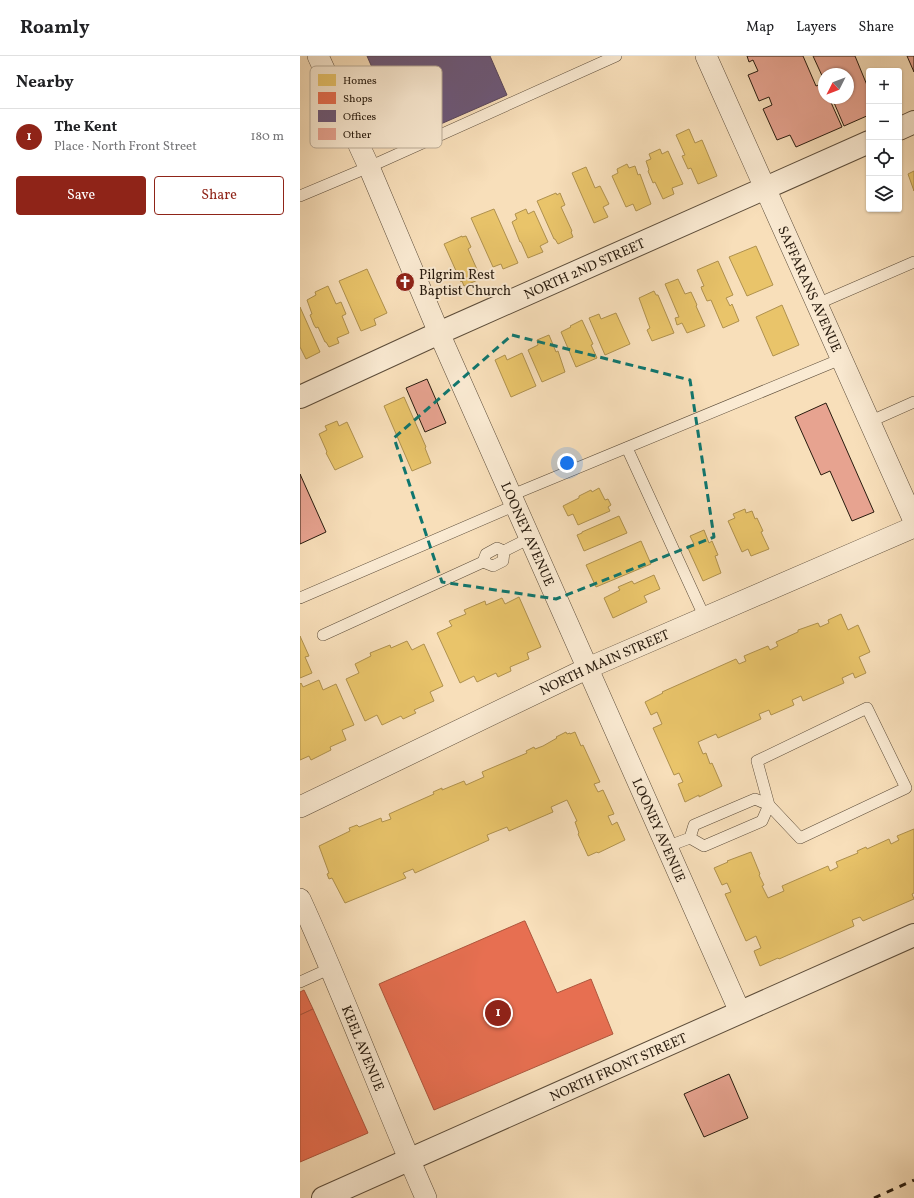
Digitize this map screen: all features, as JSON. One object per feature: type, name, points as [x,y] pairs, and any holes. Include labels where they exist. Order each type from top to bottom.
[{"type":"street","name":"LOONEY AVENUE","points":[[318,56],[323,66]]},
{"type":"street","name":"SAFFARANS AVENUE","points":[[706,56],[914,521]]},
{"type":"street","points":[[902,128],[914,122]]},
{"type":"street","name":"NORTH 2ND STREET","points":[[300,397],[439,333],[866,143]]},
{"type":"street","name":"LOONEY AVENUE","points":[[361,148],[439,333],[740,1012]]},
{"type":"street","name":"NORTH MAIN STREET","points":[[300,807],[588,668],[914,527]]},
{"type":"street","name":"KEEL AVENUE","points":[[300,898],[331,968],[409,1160],[426,1198]]},
{"type":"street","name":"NORTH FRONT STREET","points":[[323,1198],[914,935]]},
{"type":"lane","points":[[442,133],[616,56]]},
{"type":"lane","points":[[300,196],[409,148]]},
{"type":"lane","points":[[816,304],[914,262]]},
{"type":"lane","points":[[300,598],[627,448],[841,359]]},
{"type":"lane","points":[[869,422],[914,402]]},
{"type":"lane","points":[[627,448],[705,618]]},
{"type":"lane","points":[[322,635],[483,562],[493,566],[503,561],[504,551],[530,538]]},
{"type":"lane","points":[[690,838],[694,825],[755,799],[769,805],[800,838],[906,788],[867,708],[757,761],[769,805],[762,821],[704,846],[690,838]]},
{"type":"lane","points":[[666,847],[690,838]]},
{"type":"lane","points":[[300,982],[331,968]]},
{"type":"highlighted area","points":[[512,335],[690,380],[714,537],[556,599],[442,582],[394,438]]},
{"type":"building: Homes","points":[[689,129],[695,143],[702,140],[717,176],[698,184],[691,168],[688,169],[682,156],[685,155],[676,135]]},
{"type":"building: Homes","points":[[660,149],[662,154],[668,151],[683,184],[672,188],[674,194],[663,199],[655,182],[653,183],[646,161],[651,159],[649,154]]},
{"type":"building: Homes","points":[[627,164],[629,168],[635,166],[638,175],[640,174],[651,204],[636,211],[633,204],[626,207],[612,176],[618,173],[617,169]]},
{"type":"building: Homes","points":[[586,167],[595,188],[600,186],[609,204],[603,207],[608,217],[594,223],[572,173]]},
{"type":"building: Homes","points":[[914,171],[914,191],[908,174]]},
{"type":"building: Homes","points":[[556,193],[557,195],[560,193],[565,205],[561,207],[572,231],[573,237],[558,244],[554,239],[537,201]]},
{"type":"building: Homes","points":[[494,209],[518,263],[503,269],[501,264],[493,267],[471,218]]},
{"type":"building: Homes","points":[[526,209],[528,214],[534,211],[548,242],[540,246],[543,252],[528,258],[512,222],[517,219],[515,214]]},
{"type":"building: Homes","points":[[462,236],[466,236],[471,247],[468,249],[480,279],[464,286],[444,244]]},
{"type":"building: Homes","points":[[756,246],[773,285],[747,296],[729,257]]},
{"type":"building: Homes","points":[[718,261],[733,295],[726,298],[730,306],[732,304],[739,321],[723,328],[711,300],[707,301],[702,290],[701,287],[704,286],[697,270]]},
{"type":"building: Homes","points":[[367,269],[387,313],[374,319],[376,325],[361,331],[339,281]]},
{"type":"building: Homes","points":[[678,279],[685,294],[691,292],[705,326],[687,333],[682,323],[677,325],[675,318],[679,317],[665,284]]},
{"type":"building: Homes","points":[[328,286],[336,304],[341,302],[346,314],[342,316],[349,333],[337,338],[339,343],[329,347],[318,327],[316,328],[314,325],[307,300],[316,295],[315,292]]},
{"type":"building: Homes","points":[[654,291],[656,295],[658,295],[674,333],[652,341],[647,330],[650,328],[639,298]]},
{"type":"building: Homes","points":[[782,305],[799,345],[773,356],[756,317]]},
{"type":"building: Homes","points":[[300,307],[320,352],[306,359],[300,347]]},
{"type":"building: Homes","points":[[616,313],[630,344],[605,355],[589,318],[599,314],[601,319]]},
{"type":"building: Homes","points":[[582,320],[593,344],[591,345],[597,358],[576,367],[561,332]]},
{"type":"building: Homes","points":[[549,335],[556,352],[558,351],[565,372],[542,382],[528,350],[538,345],[537,340]]},
{"type":"building: Homes","points":[[522,353],[536,386],[511,397],[495,360],[505,355],[507,360]]},
{"type":"building: Homes","points":[[404,397],[426,447],[425,448],[431,463],[412,471],[384,406]]},
{"type":"building: Homes","points":[[337,421],[339,426],[347,422],[363,457],[335,470],[326,453],[327,452],[319,434],[327,430],[325,426]]},
{"type":"building: Homes","points":[[599,488],[605,500],[608,499],[611,505],[608,507],[610,511],[578,525],[573,514],[568,516],[563,506],[591,490],[592,492]]},
{"type":"building: Homes","points":[[745,509],[746,513],[752,511],[755,519],[757,518],[763,531],[761,532],[769,549],[751,556],[748,549],[742,552],[728,521],[735,518],[733,514]]},
{"type":"building: Homes","points":[[619,516],[627,533],[584,551],[577,535]]},
{"type":"building: Homes","points":[[704,530],[709,543],[712,541],[718,555],[715,556],[721,573],[703,581],[687,546],[694,544],[690,536]]},
{"type":"building: Homes","points":[[641,541],[651,564],[596,587],[586,565]]},
{"type":"building: Homes","points":[[654,575],[660,589],[644,596],[647,602],[613,618],[604,598],[620,590],[618,587],[632,581],[634,584]]},
{"type":"building: Homes","points":[[519,597],[541,647],[527,653],[529,659],[510,667],[511,671],[498,677],[496,673],[477,682],[474,676],[460,683],[437,633],[452,626],[449,621],[466,614],[464,610],[485,601],[486,605],[502,598],[505,604]]},
{"type":"building: Homes","points":[[841,614],[848,630],[858,625],[870,652],[859,657],[866,673],[855,678],[853,673],[842,678],[844,683],[803,701],[801,696],[792,700],[794,705],[771,715],[769,710],[759,714],[761,719],[718,738],[716,734],[698,742],[703,754],[706,753],[710,764],[712,763],[722,786],[685,802],[678,784],[683,782],[679,773],[674,775],[653,728],[662,724],[657,712],[651,715],[645,702],[663,693],[662,692],[736,659],[739,664],[746,661],[744,656],[768,646],[770,650],[778,646],[776,642],[798,632],[798,630],[818,623],[820,627],[829,623],[828,620]]},
{"type":"building: Homes","points":[[300,636],[309,656],[305,657],[312,673],[300,678]]},
{"type":"building: Homes","points":[[407,641],[412,650],[424,644],[443,686],[430,692],[434,701],[414,710],[416,713],[403,719],[401,716],[382,725],[377,715],[365,721],[346,679],[359,673],[355,664],[371,656],[370,653],[390,645],[391,648]]},
{"type":"building: Homes","points":[[319,680],[323,690],[336,684],[354,725],[342,730],[346,740],[330,747],[331,750],[311,760],[309,756],[300,760],[300,684],[301,683],[303,687]]},
{"type":"building: Homes","points":[[566,732],[567,734],[570,734],[575,732],[581,746],[583,745],[600,782],[594,784],[598,792],[603,790],[614,814],[608,816],[612,825],[617,822],[625,840],[598,853],[597,852],[588,856],[578,834],[579,833],[575,822],[577,821],[567,800],[551,807],[553,812],[509,831],[507,827],[487,835],[489,840],[415,873],[413,869],[403,873],[406,878],[345,903],[332,878],[329,879],[327,874],[329,873],[319,846],[350,831],[349,828],[357,825],[359,827],[381,818],[382,822],[391,819],[389,814],[434,794],[433,792],[442,788],[442,790],[464,781],[466,785],[484,777],[482,772],[527,753],[526,751],[534,747],[535,749],[543,746]]},
{"type":"building: Homes","points":[[914,829],[914,893],[912,894],[914,899],[863,921],[860,917],[852,920],[854,926],[760,966],[754,951],[761,948],[756,936],[746,941],[725,894],[731,892],[727,883],[722,885],[714,868],[728,862],[727,861],[751,852],[764,885],[762,886],[768,898],[784,891],[782,886],[828,866],[830,871],[838,867],[836,862],[858,853],[857,851],[866,847],[867,849],[889,839],[891,844],[899,840],[897,836]]},
{"type":"building: Shops","points":[[524,921],[557,993],[591,979],[613,1034],[434,1110],[379,984]]},
{"type":"building: Shops","points":[[304,990],[313,1009],[300,1015],[300,992]]},
{"type":"building: Shops","points":[[313,1009],[368,1133],[300,1162],[300,1015]]},
{"type":"building: Offices","points":[[367,56],[490,56],[507,95],[442,123],[442,66],[371,66]]},
{"type":"building: Other","points":[[747,56],[803,56],[816,86],[818,85],[818,104],[832,104],[842,127],[796,147],[790,135],[777,140],[763,109],[772,105],[769,97],[759,101],[748,75],[758,71],[753,60],[749,62]]},
{"type":"building: Other","points":[[813,56],[855,56],[866,83],[866,116],[844,126],[835,104],[854,104],[854,68],[818,68]]},
{"type":"building: Other","points":[[907,56],[914,56],[914,72]]},
{"type":"building: Other","points":[[427,379],[446,423],[425,432],[406,388]]},
{"type":"building: Other","points":[[826,403],[874,512],[852,521],[830,471],[821,475],[795,417]]},
{"type":"building: Other","points":[[300,474],[326,532],[300,544]]},
{"type":"building: Other","points":[[729,1074],[748,1118],[704,1137],[684,1094]]},
{"type":"railway","points":[[874,1198],[914,1180]]},
{"type":"place","name":"Pilgrim Rest Baptist Church","points":[[405,282]]},
{"type":"place","name":"The Kent","points":[[498,1013]]}]
